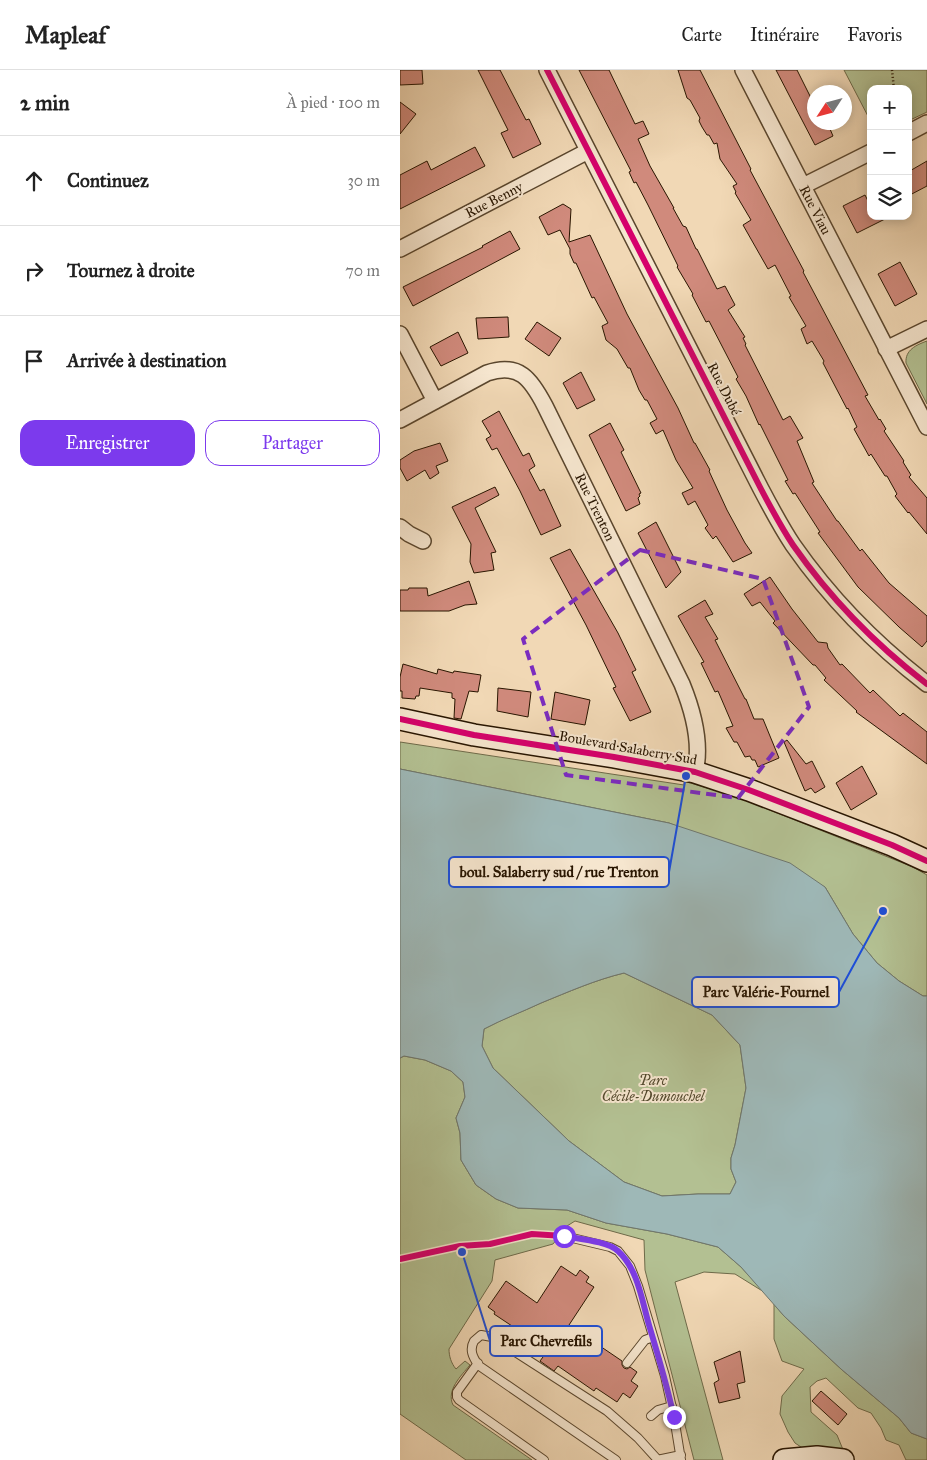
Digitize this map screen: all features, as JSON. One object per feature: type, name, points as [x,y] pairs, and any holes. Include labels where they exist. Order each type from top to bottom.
[{"type":"street","name":"Rue Dubé","points":[[547,70],[757,482],[792,543],[860,626],[887,652],[927,684]]},
{"type":"street","name":"Rue Viau","points":[[743,70],[927,427]]},
{"type":"street","points":[[912,131],[927,123]]},
{"type":"street","name":"Rue Benny","points":[[400,249],[588,151]]},
{"type":"street","points":[[803,186],[867,154]]},
{"type":"street","points":[[886,350],[927,329]]},
{"type":"street","points":[[400,334],[435,401]]},
{"type":"street","name":"Rue Trenton","points":[[400,420],[494,370],[517,372],[529,380],[549,414],[682,684],[689,704],[696,736],[697,757],[695,772]]},
{"type":"street","points":[[400,527],[409,534],[424,541]]},
{"type":"street","name":"Boulevard Salaberry Sud","points":[[400,719],[474,735],[624,758],[695,772],[749,790],[892,845],[927,861]]},
{"type":"street","points":[[784,1460],[817,1457],[843,1460]]},
{"type":"lane","points":[[564,1236],[603,1244],[618,1251],[634,1274],[672,1406],[681,1457],[658,1460],[638,1438],[607,1411],[492,1337],[481,1336],[474,1341],[472,1355],[483,1369],[616,1460]]},
{"type":"lane","points":[[627,1363],[644,1340],[653,1337]]},
{"type":"lane","points":[[478,1364],[458,1392],[457,1397],[459,1400],[544,1460]]},
{"type":"lane","points":[[651,1416],[658,1410],[672,1406]]},
{"type":"path","points":[[892,70],[894,85]]},
{"type":"highlighted area","points":[[640,550],[763,579],[809,707],[738,798],[566,775],[523,639]]},
{"type":"green space","points":[[844,70],[927,70],[927,112],[912,119],[912,85],[867,85],[867,114]]},
{"type":"green space","points":[[927,341],[927,404],[906,363],[906,358],[909,351],[915,346]]},
{"type":"green space","points":[[400,742],[684,785],[684,781],[737,797],[913,867],[927,875],[927,996],[923,996],[899,981],[877,963],[853,934],[825,887],[669,823],[400,769]]},
{"type":"green space","name":"Parc Cécile-Dumouchel","points":[[624,973],[712,1015],[740,1045],[746,1088],[731,1158],[731,1169],[736,1182],[730,1194],[662,1196],[624,1182],[569,1141],[493,1068],[482,1046],[484,1029],[491,1025],[571,991]]},
{"type":"green space","points":[[404,1056],[425,1060],[451,1071],[463,1082],[465,1097],[456,1118],[460,1133],[461,1160],[476,1185],[496,1199],[518,1208],[567,1210],[606,1223],[667,1234],[718,1247],[741,1267],[764,1292],[735,1274],[704,1272],[675,1282],[723,1460],[694,1460],[645,1270],[644,1240],[575,1221],[559,1231],[557,1239],[553,1244],[495,1260],[492,1281],[449,1349],[449,1354],[456,1369],[465,1361],[470,1365],[453,1389],[451,1399],[453,1405],[532,1460],[466,1460],[400,1414],[400,1058]]},
{"type":"green space","points":[[774,1304],[784,1316],[841,1369],[899,1418],[911,1433],[927,1439],[927,1460],[906,1460],[899,1445],[886,1440],[871,1413],[858,1408],[826,1378],[817,1381],[810,1387],[811,1412],[837,1435],[844,1452],[807,1451],[795,1443],[780,1414],[782,1396],[804,1369],[782,1361],[774,1339]]},
{"type":"water","points":[[400,769],[669,823],[790,863],[825,887],[853,934],[877,963],[899,981],[923,996],[927,996],[927,1439],[911,1433],[899,1418],[841,1369],[784,1316],[741,1267],[718,1247],[667,1234],[606,1223],[567,1210],[518,1208],[496,1199],[476,1185],[461,1160],[460,1133],[456,1118],[465,1097],[463,1082],[451,1071],[425,1060],[404,1056],[400,1058]],"holes":[[[624,973],[712,1015],[740,1045],[746,1088],[731,1158],[731,1169],[736,1182],[730,1194],[662,1196],[624,1182],[569,1141],[493,1068],[482,1046],[484,1029],[541,1003]]]},
{"type":"building","points":[[400,70],[422,70],[423,84],[400,85]]},
{"type":"building","points":[[478,70],[500,70],[526,120],[529,119],[541,144],[513,158],[501,133],[508,130]]},
{"type":"building","points":[[579,70],[609,70],[635,124],[643,121],[649,134],[638,139],[650,166],[683,226],[686,227],[717,289],[725,286],[735,305],[728,310],[745,337],[743,338],[745,345],[783,420],[790,416],[803,438],[797,441],[814,482],[812,483],[860,551],[862,549],[889,583],[927,616],[927,641],[922,647],[858,587],[818,533],[820,532],[785,481],[788,480],[736,379],[738,377],[709,321],[706,322],[693,294],[677,267],[648,205],[636,182],[634,183],[629,172],[631,171]]},
{"type":"building","points":[[678,70],[700,70],[750,170],[868,395],[865,396],[886,429],[884,431],[904,461],[911,475],[909,477],[927,498],[927,534],[895,496],[897,494],[887,476],[885,476],[871,454],[869,456],[854,429],[857,427],[823,363],[824,361],[812,341],[807,344],[801,329],[806,326],[789,297],[791,296],[775,265],[768,269],[743,225],[751,220],[735,193],[733,186],[737,184],[720,159],[717,143],[714,144],[702,127],[699,121],[700,118],[687,98]]},
{"type":"building","points":[[776,70],[797,70],[807,90],[807,130]]},
{"type":"building","points":[[400,102],[416,114],[400,134]]},
{"type":"building","points":[[807,130],[830,130],[833,136],[815,145]]},
{"type":"building","points":[[475,147],[485,166],[400,209],[400,175],[427,161],[431,170]]},
{"type":"building","points":[[927,161],[927,186],[912,194],[912,175],[912,170]]},
{"type":"building","points":[[865,195],[867,199],[867,220],[883,220],[857,233],[843,206]]},
{"type":"building","points":[[563,204],[571,209],[569,242],[590,235],[627,314],[710,470],[727,510],[752,553],[733,562],[716,536],[713,539],[705,528],[708,525],[695,501],[688,505],[682,493],[693,488],[676,460],[663,430],[656,434],[650,423],[657,419],[647,400],[645,400],[639,390],[630,368],[628,368],[617,349],[606,340],[602,326],[608,323],[594,297],[592,298],[576,263],[574,263],[570,249],[560,230],[548,235],[539,217]]},
{"type":"building","points":[[510,231],[520,249],[413,306],[403,287],[483,247]]},
{"type":"building","points":[[900,262],[917,294],[895,306],[878,274]]},
{"type":"building","points":[[508,317],[509,337],[478,339],[476,318]]},
{"type":"building","points":[[537,322],[561,338],[549,356],[525,339]]},
{"type":"building","points":[[458,332],[468,353],[441,366],[430,347]]},
{"type":"building","points":[[581,372],[595,400],[577,409],[563,383]]},
{"type":"building","points":[[499,411],[523,456],[529,453],[535,466],[529,470],[540,491],[544,489],[561,526],[541,535],[497,448],[492,450],[486,439],[491,436],[482,421]]},
{"type":"building","points":[[610,423],[624,450],[621,452],[641,493],[638,498],[640,504],[626,511],[589,435]]},
{"type":"building","points":[[440,443],[448,461],[436,466],[439,473],[430,479],[425,470],[407,481],[400,468],[400,460],[414,451]]},
{"type":"building","points":[[495,487],[499,495],[475,508],[496,552],[491,553],[494,570],[474,573],[470,562],[471,544],[452,507]]},
{"type":"building","points":[[656,522],[681,572],[666,588],[638,533]]},
{"type":"building","points":[[570,549],[618,633],[636,670],[632,672],[651,712],[630,721],[613,688],[616,687],[586,625],[550,558]]},
{"type":"building","points":[[770,577],[818,642],[827,643],[828,648],[840,665],[842,664],[870,693],[873,690],[900,716],[903,713],[927,732],[927,764],[856,712],[824,680],[826,678],[815,665],[773,623],[775,621],[760,602],[752,606],[744,594]]},
{"type":"building","points":[[469,581],[477,604],[465,605],[449,611],[400,611],[400,590],[427,588],[428,596]]},
{"type":"building","points":[[705,600],[713,614],[705,617],[718,639],[715,640],[746,699],[754,719],[763,719],[779,758],[758,767],[755,760],[752,760],[750,756],[745,757],[737,742],[734,742],[726,728],[733,726],[718,691],[715,692],[701,663],[704,662],[678,616]]},
{"type":"building","points":[[403,664],[437,674],[438,669],[453,673],[454,671],[481,675],[478,692],[469,691],[461,719],[454,718],[455,699],[452,698],[452,693],[420,688],[419,696],[416,696],[415,699],[402,698],[400,677]]},
{"type":"building","points":[[498,688],[531,692],[528,717],[497,711]]},
{"type":"building","points":[[555,692],[590,700],[585,725],[551,719]]},
{"type":"building","points":[[787,740],[806,764],[812,761],[825,787],[815,793],[811,788],[805,791],[784,742]]},
{"type":"building","points":[[862,766],[877,794],[851,810],[836,783]]},
{"type":"building","points":[[561,1266],[576,1276],[580,1270],[589,1277],[586,1282],[594,1287],[569,1325],[622,1361],[624,1368],[630,1367],[637,1372],[631,1381],[638,1386],[630,1398],[623,1393],[617,1402],[596,1388],[594,1391],[558,1366],[554,1371],[540,1361],[543,1357],[519,1341],[524,1334],[494,1314],[495,1312],[488,1307],[506,1281],[537,1303]]},
{"type":"building","points":[[740,1351],[745,1382],[737,1384],[740,1398],[719,1403],[714,1383],[719,1380],[714,1362]]},
{"type":"building","points":[[821,1391],[847,1414],[838,1425],[812,1401]]},
{"type":"cycle path","points":[[547,70],[776,517],[807,565],[838,602],[872,637],[927,684]]},
{"type":"cycle path","points":[[400,719],[474,735],[695,772],[749,790],[892,845],[927,861]]},
{"type":"cycle path","points":[[400,1259],[460,1246],[490,1244],[532,1234],[564,1236]]},
{"type":"place","name":"boul. Salaberry sud / rue Trenton","points":[[686,776]]},
{"type":"place","name":"Parc Valérie-Fournel","points":[[883,911]]},
{"type":"place","name":"Parc Chevrefils","points":[[462,1252]]},
{"type":"route","points":[[564,1236],[610,1247],[618,1251],[630,1266],[638,1286],[674,1417]]}]
